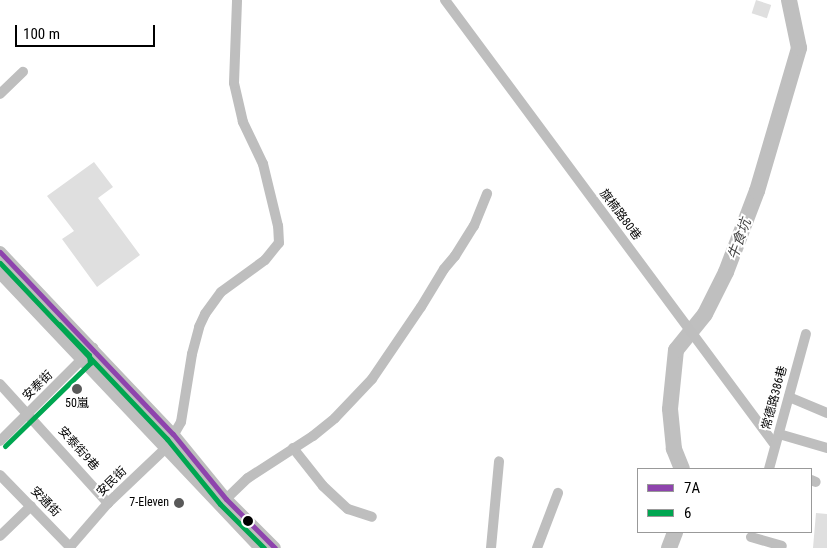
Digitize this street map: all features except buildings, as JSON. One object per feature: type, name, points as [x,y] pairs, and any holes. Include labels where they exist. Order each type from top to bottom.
[{"type":"main road","points":[[0,252],[173,434],[226,499],[275,548]]},
{"type":"main road","points":[[0,272],[260,548]]},
{"type":"street","name":"安民街","points":[[70,548],[108,503],[166,448],[181,422],[192,354],[199,327],[205,314],[221,292],[265,260],[279,243],[278,226],[263,164],[243,122],[234,83],[237,0]]},
{"type":"street","name":"旗楠路80巷","points":[[445,0],[776,445]]},
{"type":"street","points":[[0,94],[24,72]]},
{"type":"street","points":[[226,499],[248,478],[313,436],[334,418],[372,379],[421,307],[444,269],[456,256],[474,226],[487,193]]},
{"type":"street","name":"常德路386巷","points":[[769,468],[806,334]]},
{"type":"street","name":"安泰街","points":[[0,441],[83,360],[92,348]]},
{"type":"street","name":"安泰街9巷","points":[[0,384],[108,503]]},
{"type":"street","points":[[789,397],[827,413]]},
{"type":"street","points":[[779,434],[827,448]]},
{"type":"street","points":[[293,448],[323,486],[348,509],[372,517]]},
{"type":"street","points":[[491,548],[499,461]]},
{"type":"street","name":"安通街","points":[[0,474],[70,548]]},
{"type":"street","points":[[537,548],[558,493]]},
{"type":"street","points":[[0,536],[31,506]]},
{"type":"street","points":[[748,548],[752,535],[782,546]]},
{"type":"waterway","name":"牛食坑","points":[[682,468],[674,449],[670,409],[676,350],[705,314],[726,272],[757,191],[799,48],[789,0]]},
{"type":"waterway","name":"牛食坑","points":[[669,548],[675,533]]},
{"type":"transit line","name":"7A","points":[[0,252],[173,434],[226,499],[275,548]]},
{"type":"transit line","name":"6","points":[[0,263],[167,439],[220,504],[264,548]]},
{"type":"transit line","name":"6","points":[[5,446],[90,363],[89,355],[59,324]]},
{"type":"place","name":"50嵐","points":[[77,389]]},
{"type":"place","name":"7-Eleven","points":[[179,503]]}]
